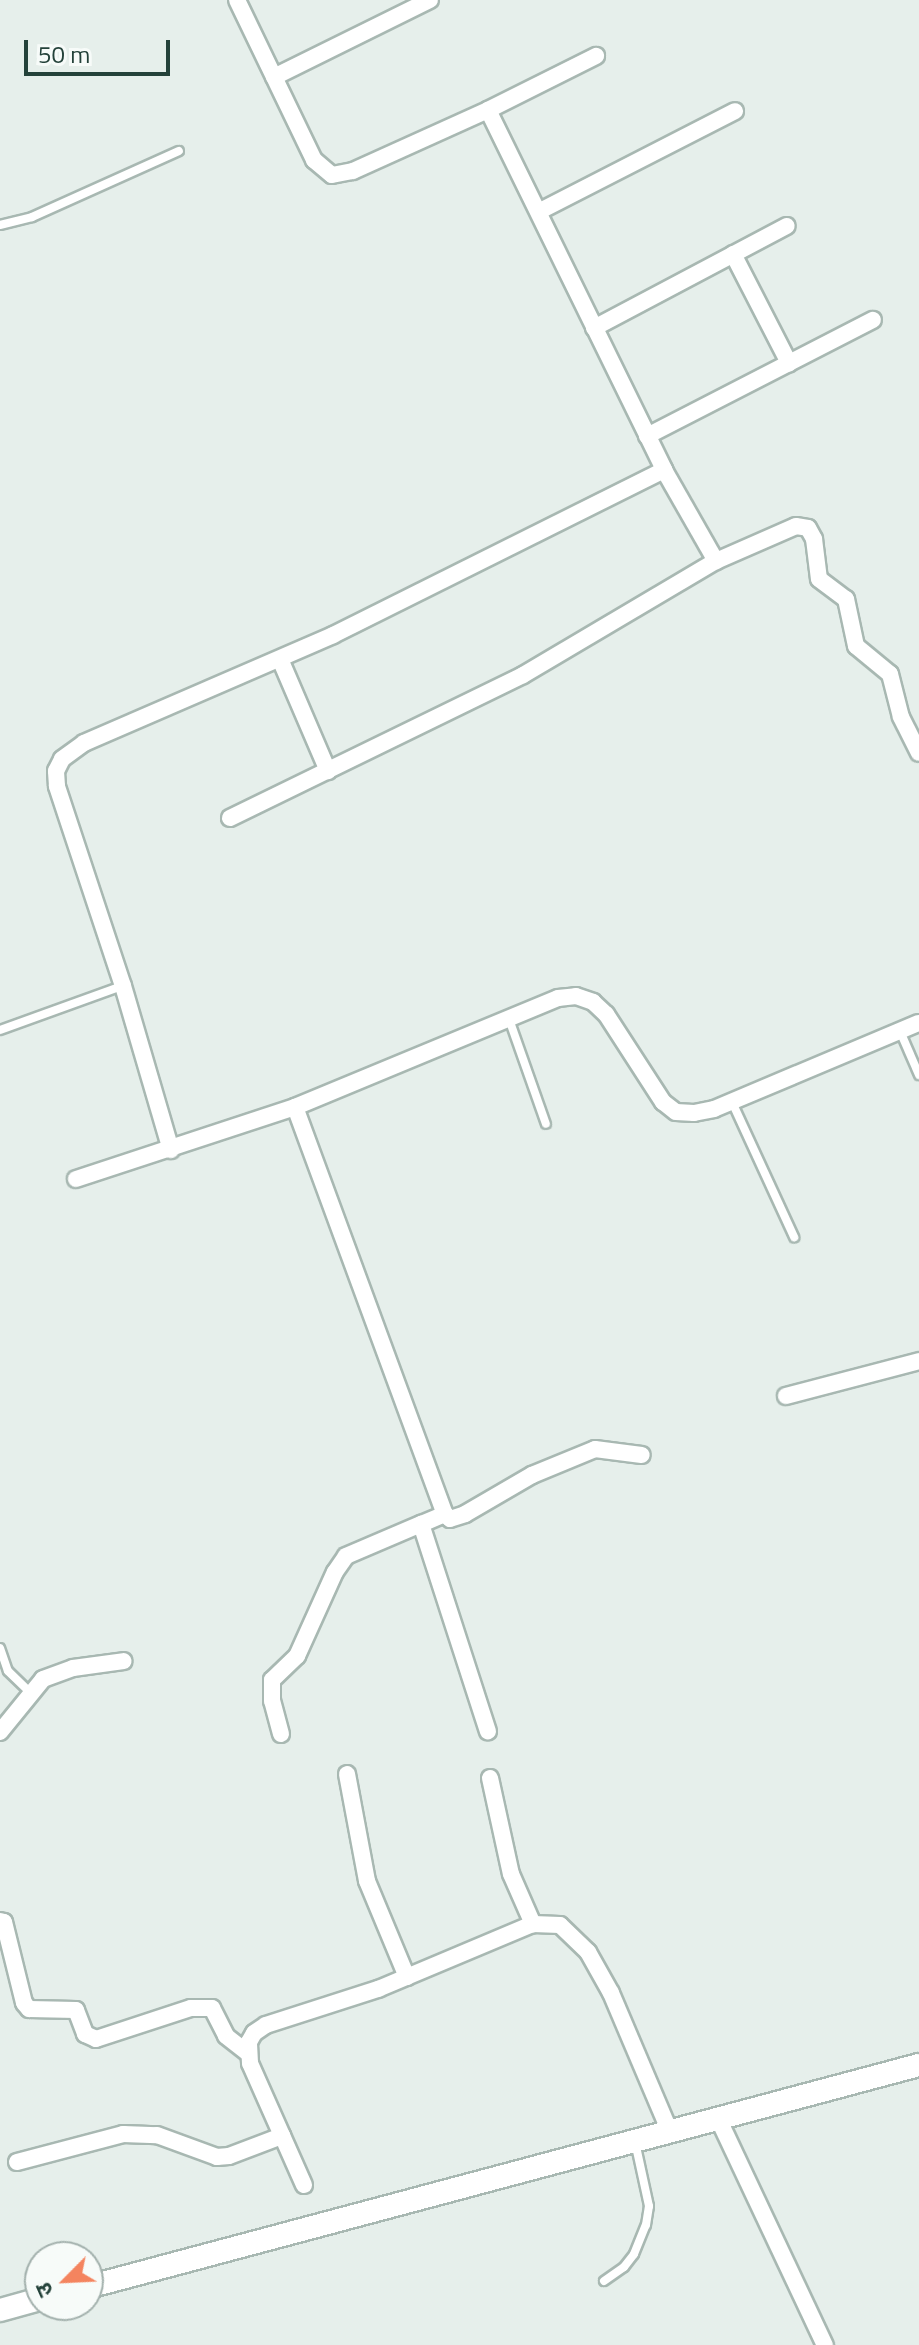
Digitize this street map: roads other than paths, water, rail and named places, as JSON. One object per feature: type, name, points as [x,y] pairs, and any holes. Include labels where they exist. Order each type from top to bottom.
[{"type":"street","points":[[237,0],[314,160],[332,175],[353,171],[488,110],[596,56]]},
{"type":"street","points":[[274,77],[430,0]]},
{"type":"street","points":[[488,110],[664,470],[716,561]]},
{"type":"street","points":[[540,211],[735,111]]},
{"type":"street","points":[[594,328],[787,226]]},
{"type":"street","points":[[733,254],[789,363]]},
{"type":"street","points":[[647,436],[873,320]]},
{"type":"street","points":[[171,1150],[123,986],[57,786],[56,771],[62,759],[84,743],[280,659],[420,593],[664,470]]},
{"type":"street","points":[[230,818],[523,675],[716,561],[784,529],[808,528],[814,539],[819,579],[846,599],[856,646],[890,674],[901,717],[919,753]]},
{"type":"street","points":[[280,659],[328,771]]},
{"type":"street","points":[[76,1179],[295,1107],[558,998],[576,996],[593,1002],[606,1014],[663,1102],[676,1112],[694,1113],[732,1101],[919,1023]]},
{"type":"street","points":[[295,1107],[445,1514],[450,1519],[465,1514],[532,1475],[595,1449],[642,1455]]},
{"type":"street","points":[[786,1396],[919,1361]]},
{"type":"street","points":[[281,1734],[272,1701],[272,1680],[297,1656],[335,1572],[346,1556],[445,1514]]},
{"type":"street","points":[[421,1524],[488,1731]]},
{"type":"street","points":[[0,1732],[43,1679],[60,1672],[124,1661]]},
{"type":"street","points":[[347,1774],[367,1881],[407,1977]]},
{"type":"street","points":[[490,1778],[511,1874],[533,1924]]},
{"type":"street","points":[[0,1902],[2,1921],[24,2003],[29,2009],[76,2010],[85,2034],[96,2039],[191,2008],[212,2008],[226,2036],[248,2053],[304,2185]]},
{"type":"street","points":[[248,2053],[254,2033],[266,2025],[350,2000],[533,1924],[560,1925],[588,1952],[611,1993],[670,2132]]},
{"type":"street","points":[[104,2283],[919,2065]]},
{"type":"street","points":[[718,2118],[825,2345]]},
{"type":"street","points":[[17,2162],[123,2134],[157,2135],[217,2157],[282,2136]]},
{"type":"street","points":[[0,2310],[24,2303]]},
{"type":"lane","points":[[0,225],[32,217],[179,151]]},
{"type":"lane","points":[[0,1030],[123,986]]},
{"type":"lane","points":[[509,1019],[546,1124]]},
{"type":"lane","points":[[900,1030],[919,1075]]},
{"type":"lane","points":[[732,1101],[794,1237]]},
{"type":"lane","points":[[0,1648],[8,1671],[30,1692]]},
{"type":"lane","points":[[604,2281],[624,2267],[634,2254],[646,2225],[649,2206],[635,2141]]}]
